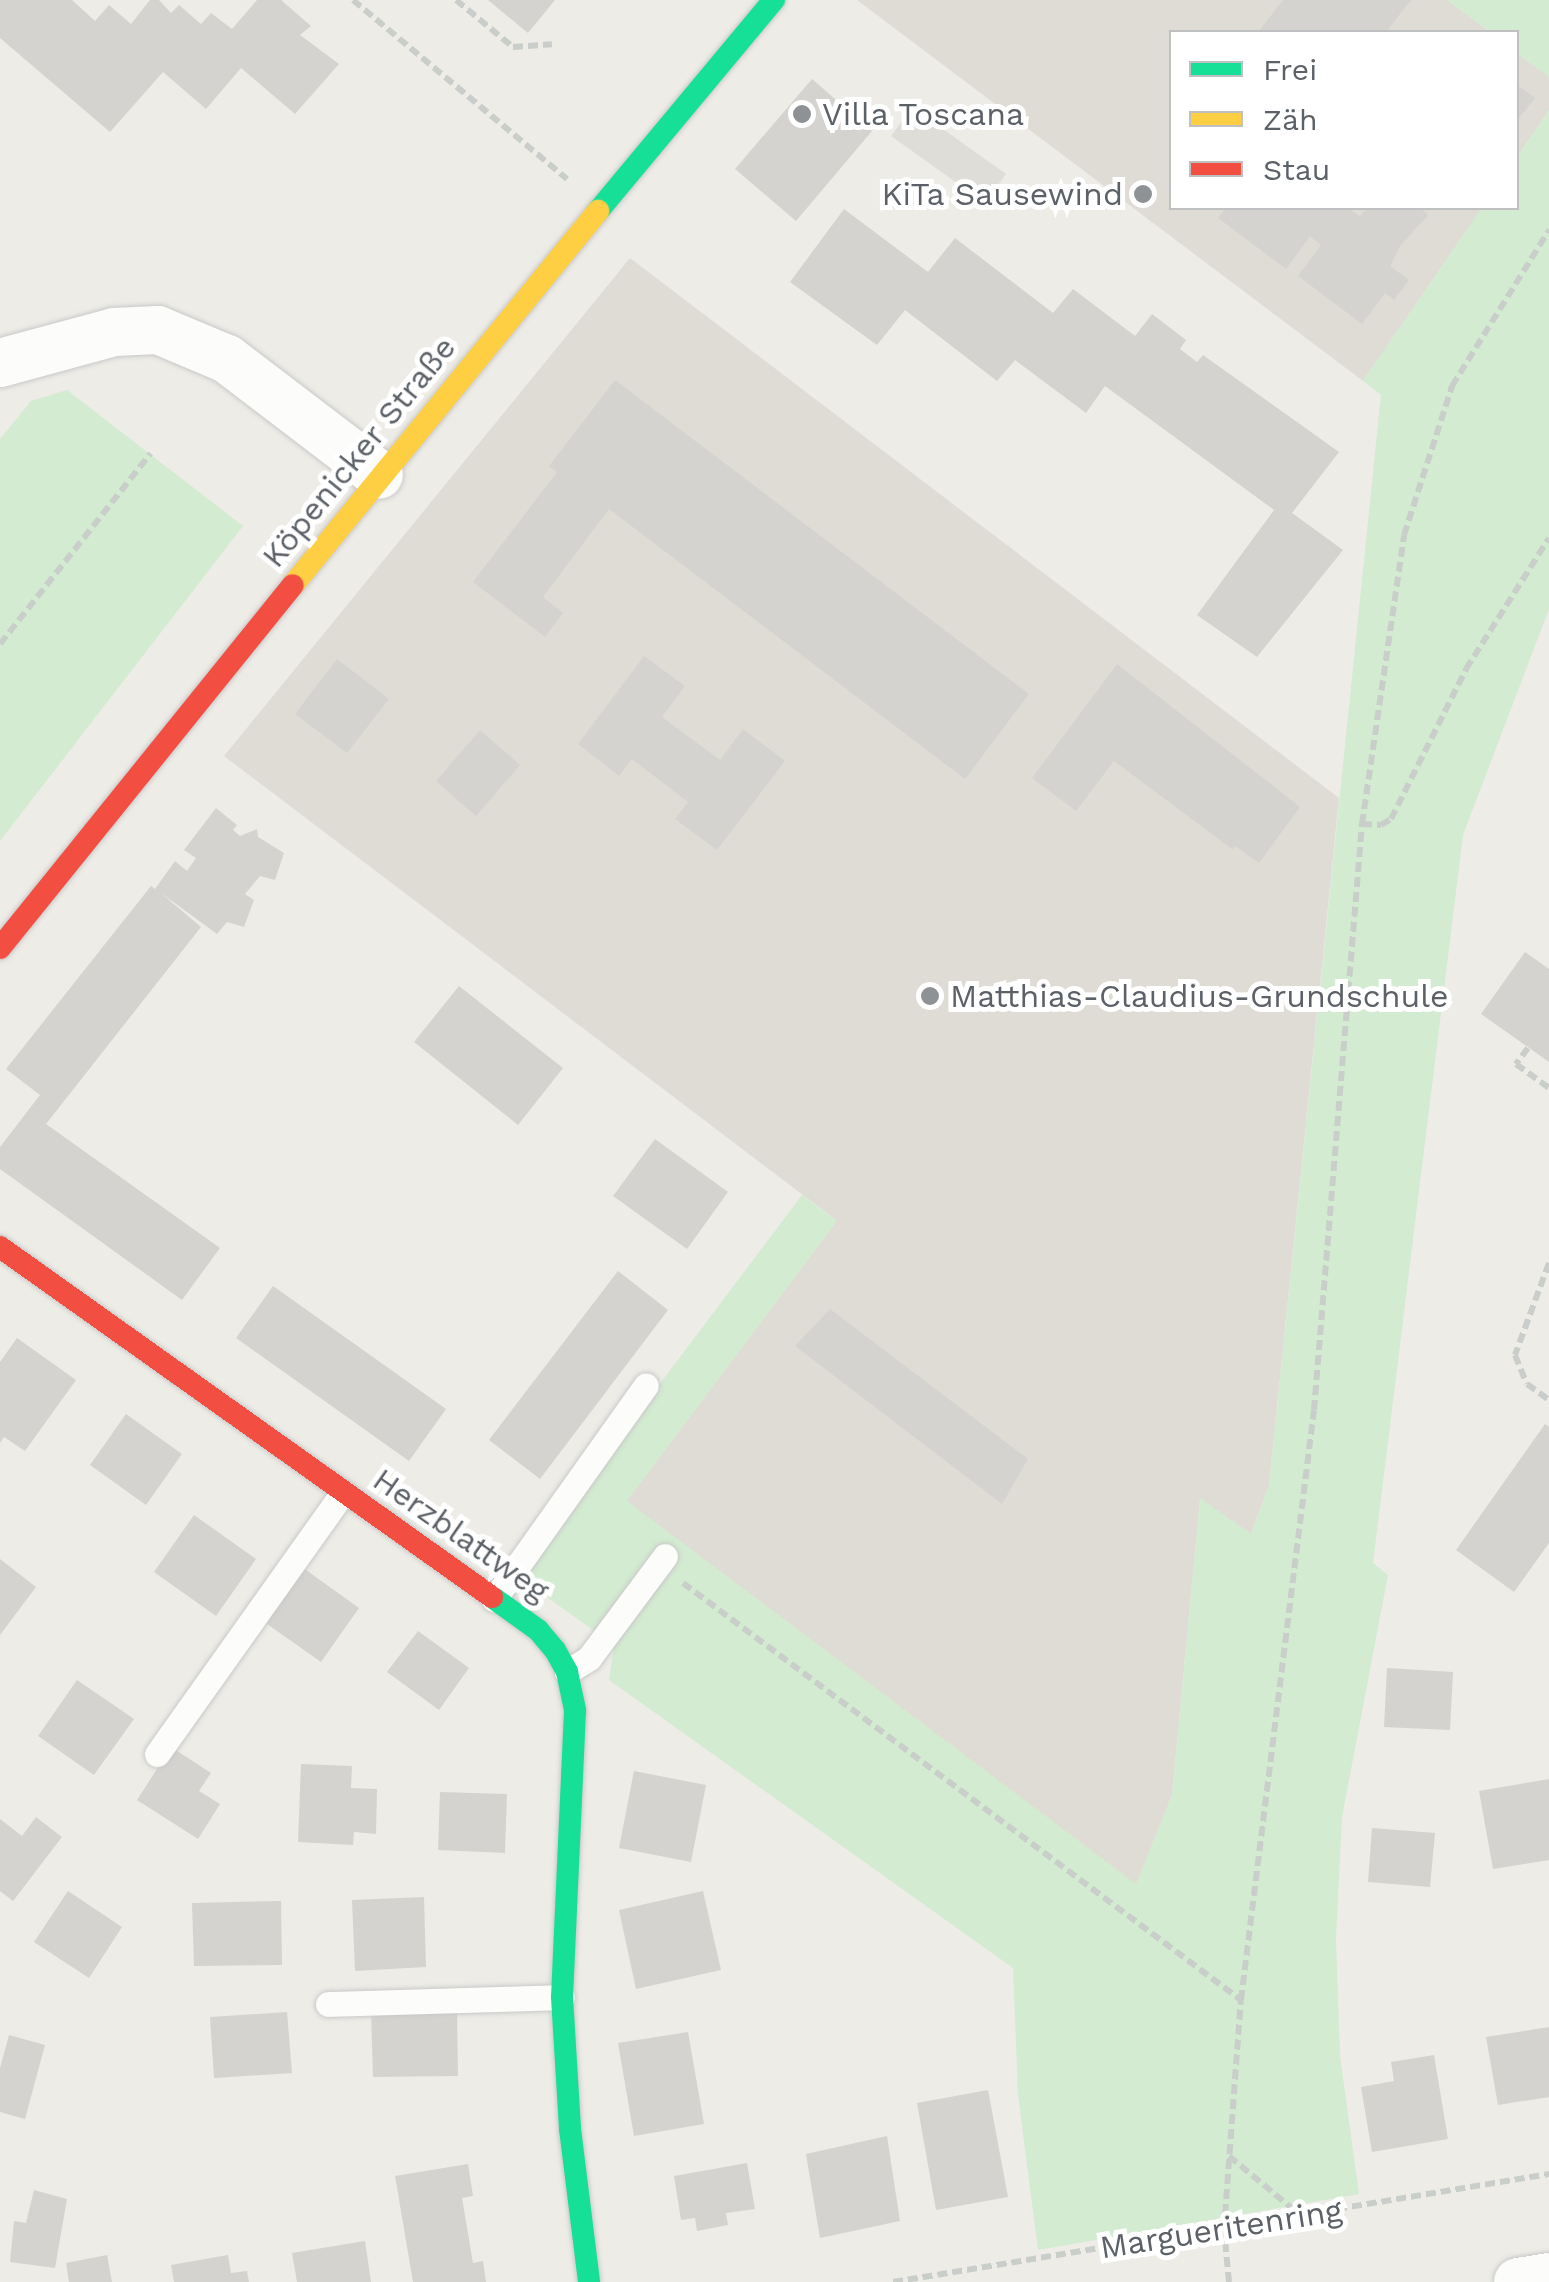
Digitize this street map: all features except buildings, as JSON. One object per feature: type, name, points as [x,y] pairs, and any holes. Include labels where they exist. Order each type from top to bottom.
[{"type":"street","name":"Köpenicker Straße","points":[[0,948],[176,734],[379,475],[774,0]]},
{"type":"street","points":[[0,363],[114,332],[158,330],[227,359],[379,475]]},
{"type":"street","name":"Herzblattweg","points":[[0,1248],[538,1630],[568,1672],[574,1712],[562,1997],[570,2129],[589,2282]]},
{"type":"street","points":[[1518,2282],[1549,2277]]},
{"type":"lane","points":[[494,1599],[646,1385]]},
{"type":"lane","points":[[157,1754],[343,1492]]},
{"type":"lane","points":[[568,1672],[588,1658],[662,1560]]},
{"type":"lane","points":[[328,2004],[562,1997]]},
{"type":"path","points":[[354,0],[567,179]]},
{"type":"path","points":[[456,0],[513,47],[552,44]]},
{"type":"path","points":[[1229,2282],[1224,2228],[1241,2000],[1314,1410],[1362,824],[1404,535],[1452,386],[1549,230]]},
{"type":"path","points":[[0,644],[150,453]]},
{"type":"path","points":[[1362,824],[1381,826],[1391,819],[1466,670],[1549,538]]},
{"type":"path","points":[[1528,1048],[1516,1064],[1549,1088]]},
{"type":"path","points":[[1549,1262],[1515,1355],[1527,1384],[1549,1400]]},
{"type":"path","points":[[662,1560],[1241,2000]]},
{"type":"path","points":[[1228,2155],[1300,2216]]},
{"type":"path","name":"Margueritenring","points":[[893,2282],[1549,2174]]},
{"type":"shaded area","name":"KiTa Sausewind","points":[[857,0],[1447,0],[1487,30],[1169,30],[1169,210],[1481,210],[1363,381]]},
{"type":"shaded area","points":[[1519,54],[1549,77],[1549,110],[1519,154]]},
{"type":"shaded area","points":[[912,107],[1006,174],[985,203],[891,136]]},
{"type":"shaded area","name":"Matthias-Claudius-Grundschule","points":[[630,258],[1339,798],[1269,1485],[1251,1534],[1200,1499],[1172,1795],[1136,1885],[626,1501],[836,1220],[224,756]]},
{"type":"green space","points":[[1447,0],[1549,0],[1549,77],[1519,54],[1519,30],[1487,30]]},
{"type":"green space","points":[[1549,110],[1549,609],[1463,835],[1373,1563],[1388,1575],[1342,1817],[1336,1940],[1340,2056],[1359,2194],[1038,2250],[1018,2095],[1013,1968],[609,1680],[614,1645],[516,1575],[802,1195],[837,1221],[627,1501],[1136,1884],[1172,1795],[1200,1498],[1251,1534],[1269,1485],[1381,395],[1363,381],[1481,210],[1519,210],[1519,154]]},
{"type":"green space","points":[[67,390],[243,526],[0,841],[0,439],[31,401]]},
{"type":"traffic: fast","points":[[598,211],[774,0]]},
{"type":"traffic: fast","points":[[492,1597],[538,1630],[555,1650],[567,1672],[575,1711],[562,1997],[570,2129],[589,2282]]},
{"type":"traffic: slow","points":[[293,585],[598,211]]},
{"type":"traffic: jam","points":[[0,948],[293,585]]},
{"type":"traffic: jam","points":[[0,1247],[492,1597]]},
{"type":"place","name":"Villa Toscana","points":[[802,114]]},
{"type":"place","name":"KiTa Sausewind","points":[[1143,194]]},
{"type":"place","name":"Matthias-Claudius-Grundschule","points":[[930,996]]}]
